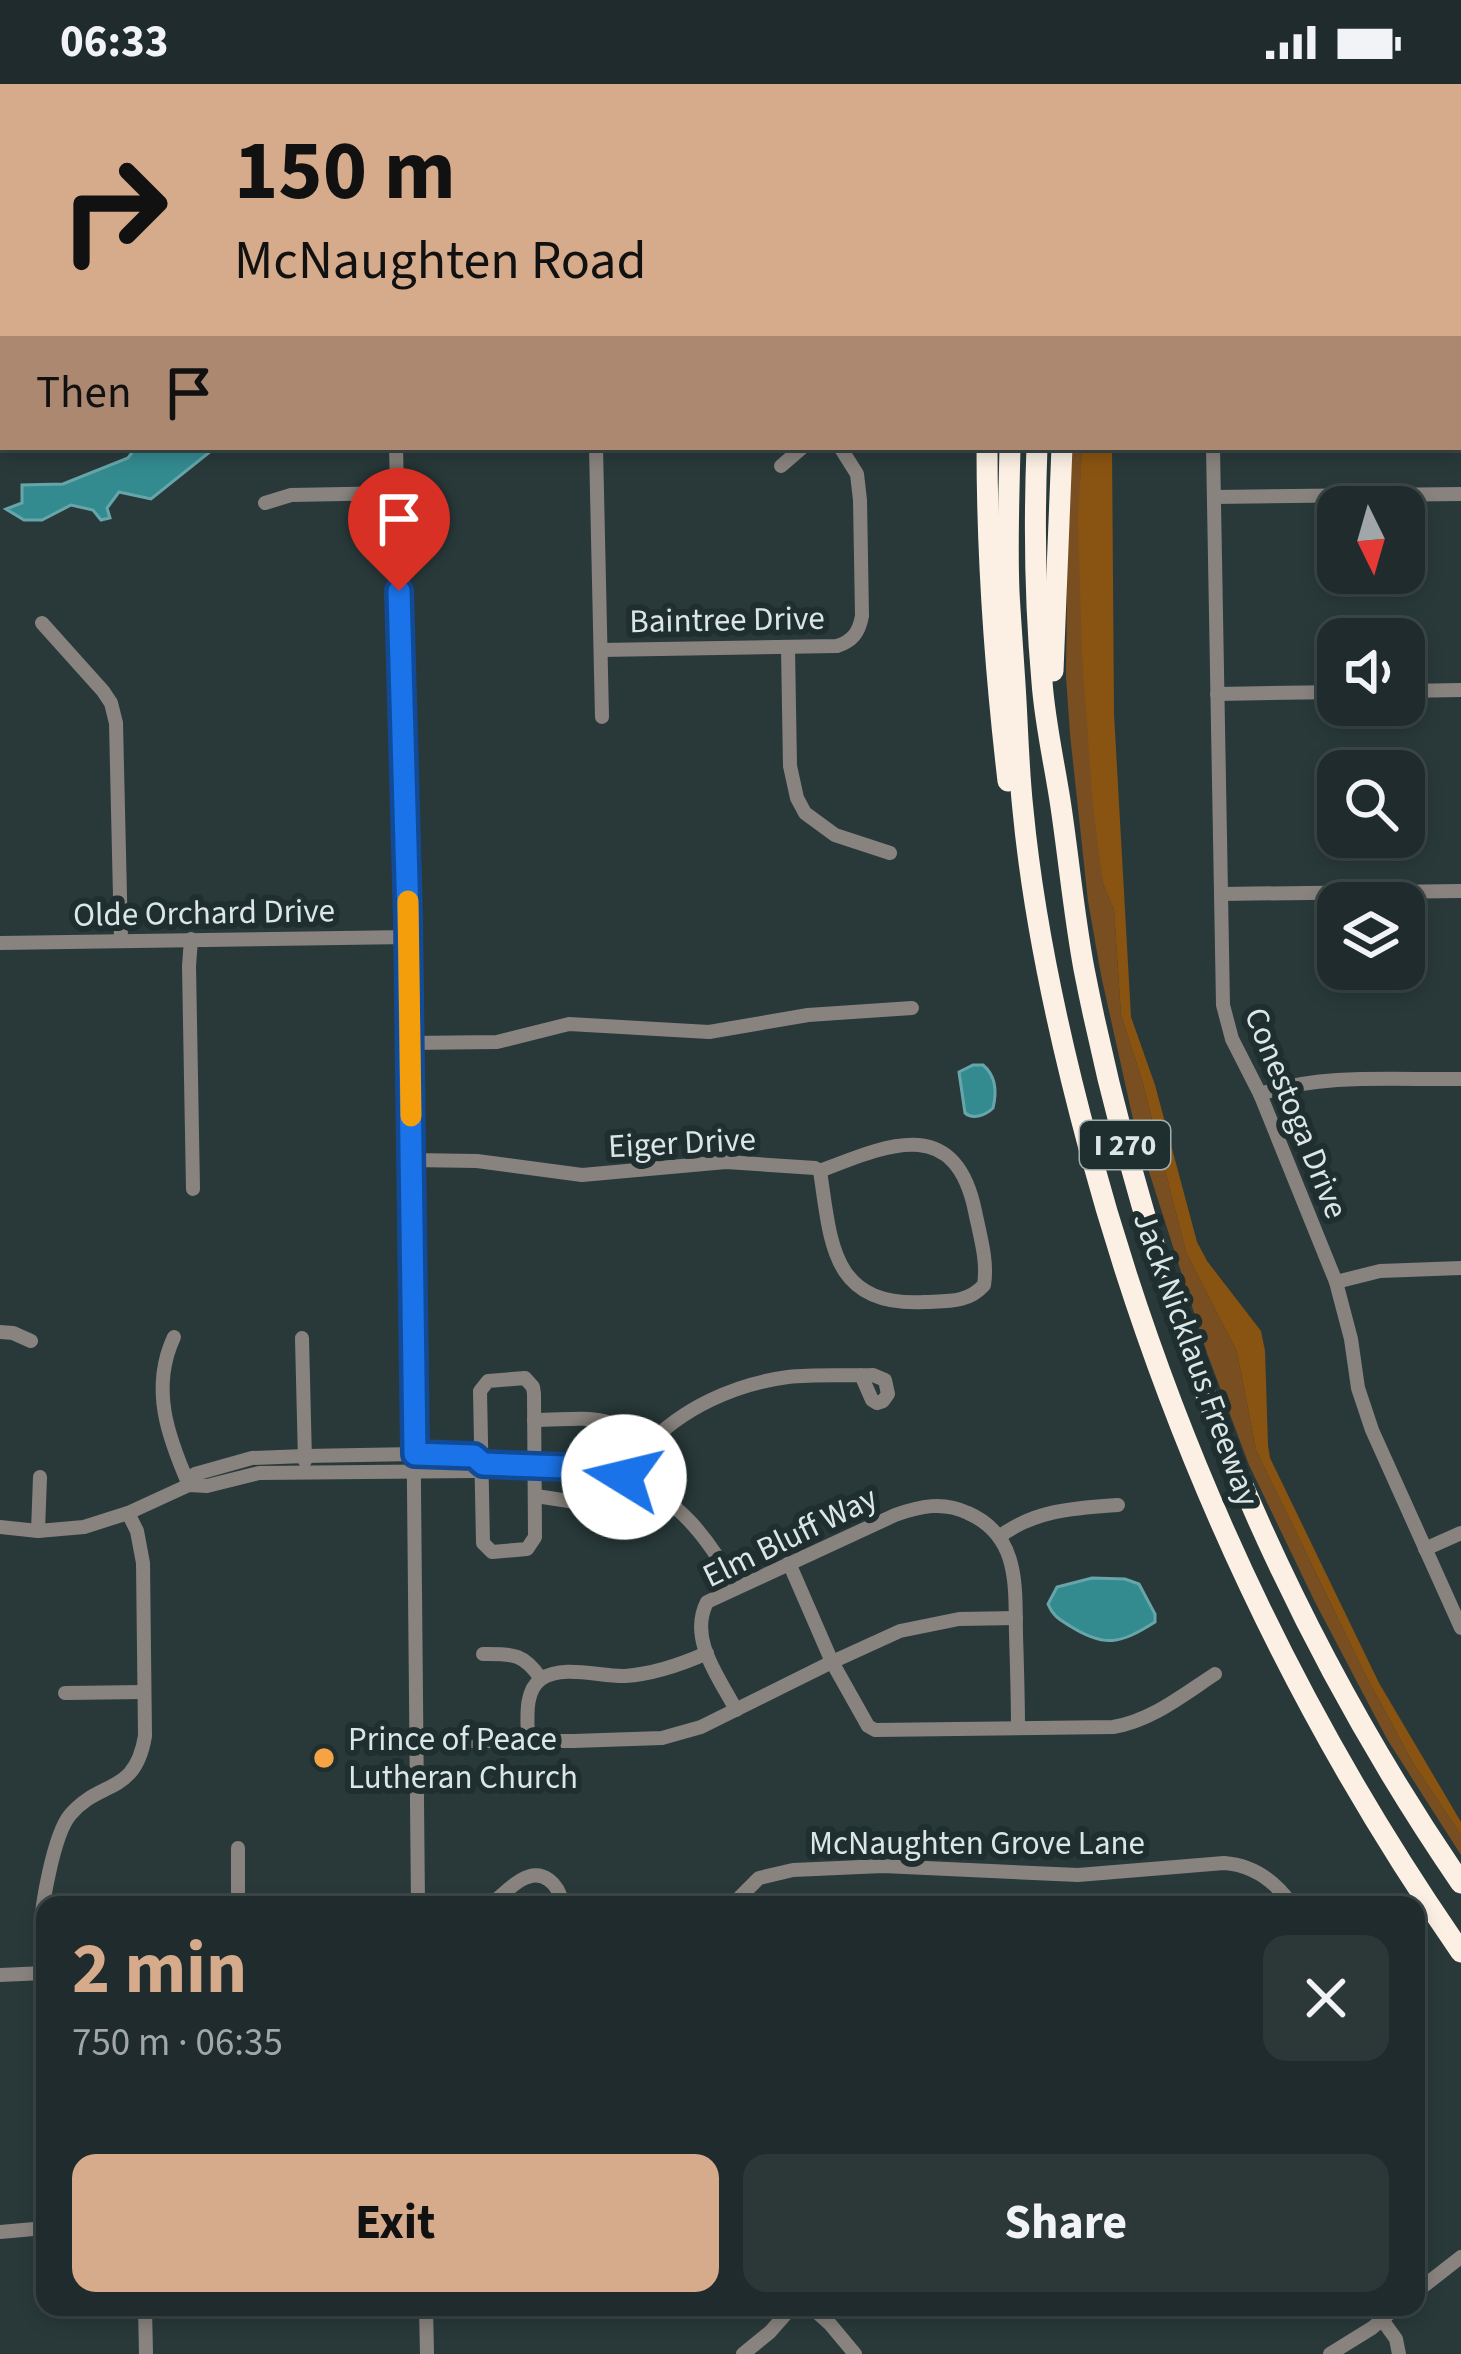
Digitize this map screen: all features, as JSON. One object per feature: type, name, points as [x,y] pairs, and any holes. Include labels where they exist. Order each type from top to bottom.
[{"type":"highway","points":[[987,450],[997,692],[1012,812],[1030,861]]},
{"type":"highway","name":"Jack Nicklaus Freeway","points":[[1010,450],[1009,588],[1023,809],[1046,971],[1107,1216],[1164,1390],[1263,1617],[1336,1755],[1423,1896]]},
{"type":"highway","name":"Jack Nicklaus Freeway","points":[[1037,450],[1036,584],[1042,687],[1084,964],[1114,1102],[1167,1286],[1268,1543],[1339,1684],[1461,1883]]},
{"type":"highway","points":[[1061,809],[1052,690],[1062,450]]},
{"type":"highway","name":"Jack Nicklaus Freeway","points":[[1425,1899],[1461,1952]]},
{"type":"street","points":[[397,450],[409,937],[418,1896]]},
{"type":"street","points":[[596,450],[602,717]]},
{"type":"street","points":[[781,466],[800,450]]},
{"type":"street","name":"Baintree Drive","points":[[601,650],[837,646],[853,638],[862,616],[860,500],[856,475],[842,450]]},
{"type":"street","name":"Conestoga Drive","points":[[1213,450],[1222,1005],[1232,1039],[1260,1094],[1336,1282],[1363,1405],[1461,1628]]},
{"type":"street","points":[[265,503],[291,495],[397,493]]},
{"type":"street","points":[[1214,497],[1461,494]]},
{"type":"street","points":[[42,623],[111,703],[118,740],[121,940]]},
{"type":"street","points":[[788,648],[790,766],[797,798],[817,824],[835,836],[890,853]]},
{"type":"street","points":[[1425,691],[1461,690]]},
{"type":"street","points":[[1217,694],[1317,692]]},
{"type":"street","points":[[1221,894],[1461,891]]},
{"type":"street","name":"Olde Orchard Drive","points":[[0,943],[409,937]]},
{"type":"street","points":[[191,939],[193,1190]]},
{"type":"street","points":[[410,1043],[497,1042],[569,1024],[709,1033],[808,1015],[911,1008]]},
{"type":"street","points":[[1260,1094],[1324,1081],[1461,1079]]},
{"type":"street","name":"Eiger Drive","points":[[412,1160],[477,1162],[582,1175],[726,1162],[820,1171],[901,1143],[917,1144],[940,1151],[956,1164],[971,1191],[985,1260],[980,1290],[967,1300],[909,1303],[884,1302],[866,1294],[832,1246],[820,1171]]},
{"type":"street","points":[[1336,1282],[1380,1271],[1461,1268]]},
{"type":"street","points":[[0,1332],[31,1341]]},
{"type":"street","points":[[174,1337],[166,1354],[164,1413],[166,1431],[189,1485]]},
{"type":"street","points":[[302,1338],[305,1464]]},
{"type":"street","points":[[536,1496],[602,1506],[610,1503],[646,1446],[689,1412],[732,1391],[786,1378],[861,1375]]},
{"type":"street","points":[[525,1378],[533,1388],[533,1544],[492,1552],[483,1543],[483,1464],[480,1391],[494,1380],[525,1378]]},
{"type":"street","points":[[534,1420],[607,1420],[629,1430],[646,1446]]},
{"type":"street","points":[[0,1527],[38,1531],[84,1527],[189,1485],[207,1486],[305,1464],[415,1462],[474,1471],[483,1464],[589,1469],[624,1477],[670,1503],[698,1527],[735,1587]]},
{"type":"street","points":[[38,1531],[40,1477]]},
{"type":"street","name":"Elm Bluff Way","points":[[706,1653],[699,1633],[707,1602],[895,1515],[929,1505],[961,1509],[985,1521],[999,1537]]},
{"type":"street","points":[[1018,1728],[1014,1573],[999,1537],[1012,1526],[1047,1512],[1118,1505]]},
{"type":"street","points":[[46,1896],[60,1830],[74,1810],[116,1786],[138,1765],[146,1736],[143,1563],[128,1513]]},
{"type":"street","points":[[1425,1549],[1461,1533]]},
{"type":"street","points":[[789,1563],[832,1662],[868,1726],[875,1730],[1130,1724],[1215,1674]]},
{"type":"street","points":[[417,1741],[662,1738],[701,1727],[900,1631],[938,1622],[1016,1618]]},
{"type":"street","points":[[528,1741],[534,1687],[562,1672],[640,1674],[706,1653],[736,1710]]},
{"type":"street","points":[[483,1654],[520,1657],[542,1679]]},
{"type":"street","points":[[65,1693],[144,1692]]},
{"type":"street","points":[[238,1848],[238,1896]]},
{"type":"street","name":"McNaughten Grove Lane","points":[[738,1896],[759,1878],[793,1870],[883,1866],[1078,1875],[1224,1863],[1261,1874],[1285,1896]]},
{"type":"street","points":[[500,1896],[522,1879],[535,1876],[551,1880],[560,1896]]},
{"type":"street","points":[[0,1975],[36,1973]]},
{"type":"street","points":[[0,2232],[36,2229]]},
{"type":"street","points":[[1425,2285],[1461,2257]]},
{"type":"street","points":[[145,2316],[146,2354]]},
{"type":"street","points":[[426,2316],[427,2354]]},
{"type":"street","points":[[743,2354],[785,2316]]},
{"type":"street","points":[[821,2316],[855,2354]]},
{"type":"street","points":[[1330,2354],[1374,2316]]},
{"type":"street","points":[[1380,2316],[1396,2339],[1399,2354]]},
{"type":"shaded area","points":[[1072,450],[1082,450],[1085,666],[1103,884],[1114,910],[1121,1015],[1186,1252],[1237,1352],[1256,1450],[1366,1676],[1413,1763],[1461,1835],[1461,1855],[1387,1739],[1249,1465],[1207,1353],[1135,1128],[1088,901],[1066,676]]},
{"type":"shaded area","points":[[1082,450],[1112,450],[1114,714],[1131,1017],[1155,1085],[1197,1242],[1261,1331],[1270,1458],[1379,1683],[1461,1822],[1461,1835],[1413,1763],[1366,1676],[1256,1450],[1237,1352],[1186,1252],[1121,1015],[1114,910],[1103,884],[1093,806],[1078,521]]},
{"type":"water","points":[[134,450],[212,450],[151,499],[119,492],[107,508],[110,518],[101,520],[93,510],[71,505],[42,520],[24,520],[6,509],[22,503],[22,485],[63,484],[128,458]]},
{"type":"water","points":[[973,1065],[987,1069],[995,1090],[993,1108],[976,1116],[965,1113],[959,1072]]},
{"type":"water","points":[[1092,1578],[1139,1584],[1155,1622],[1122,1639],[1103,1640],[1082,1633],[1052,1612],[1048,1604],[1057,1587]]},
{"type":"slow traffic","points":[[408,901],[411,1116]]},
{"type":"place","name":"Prince of Peace Lutheran Church","points":[[324,1758]]},
{"type":"route","points":[[399,591],[415,1454],[474,1456],[483,1464],[589,1469],[624,1477]]}]
